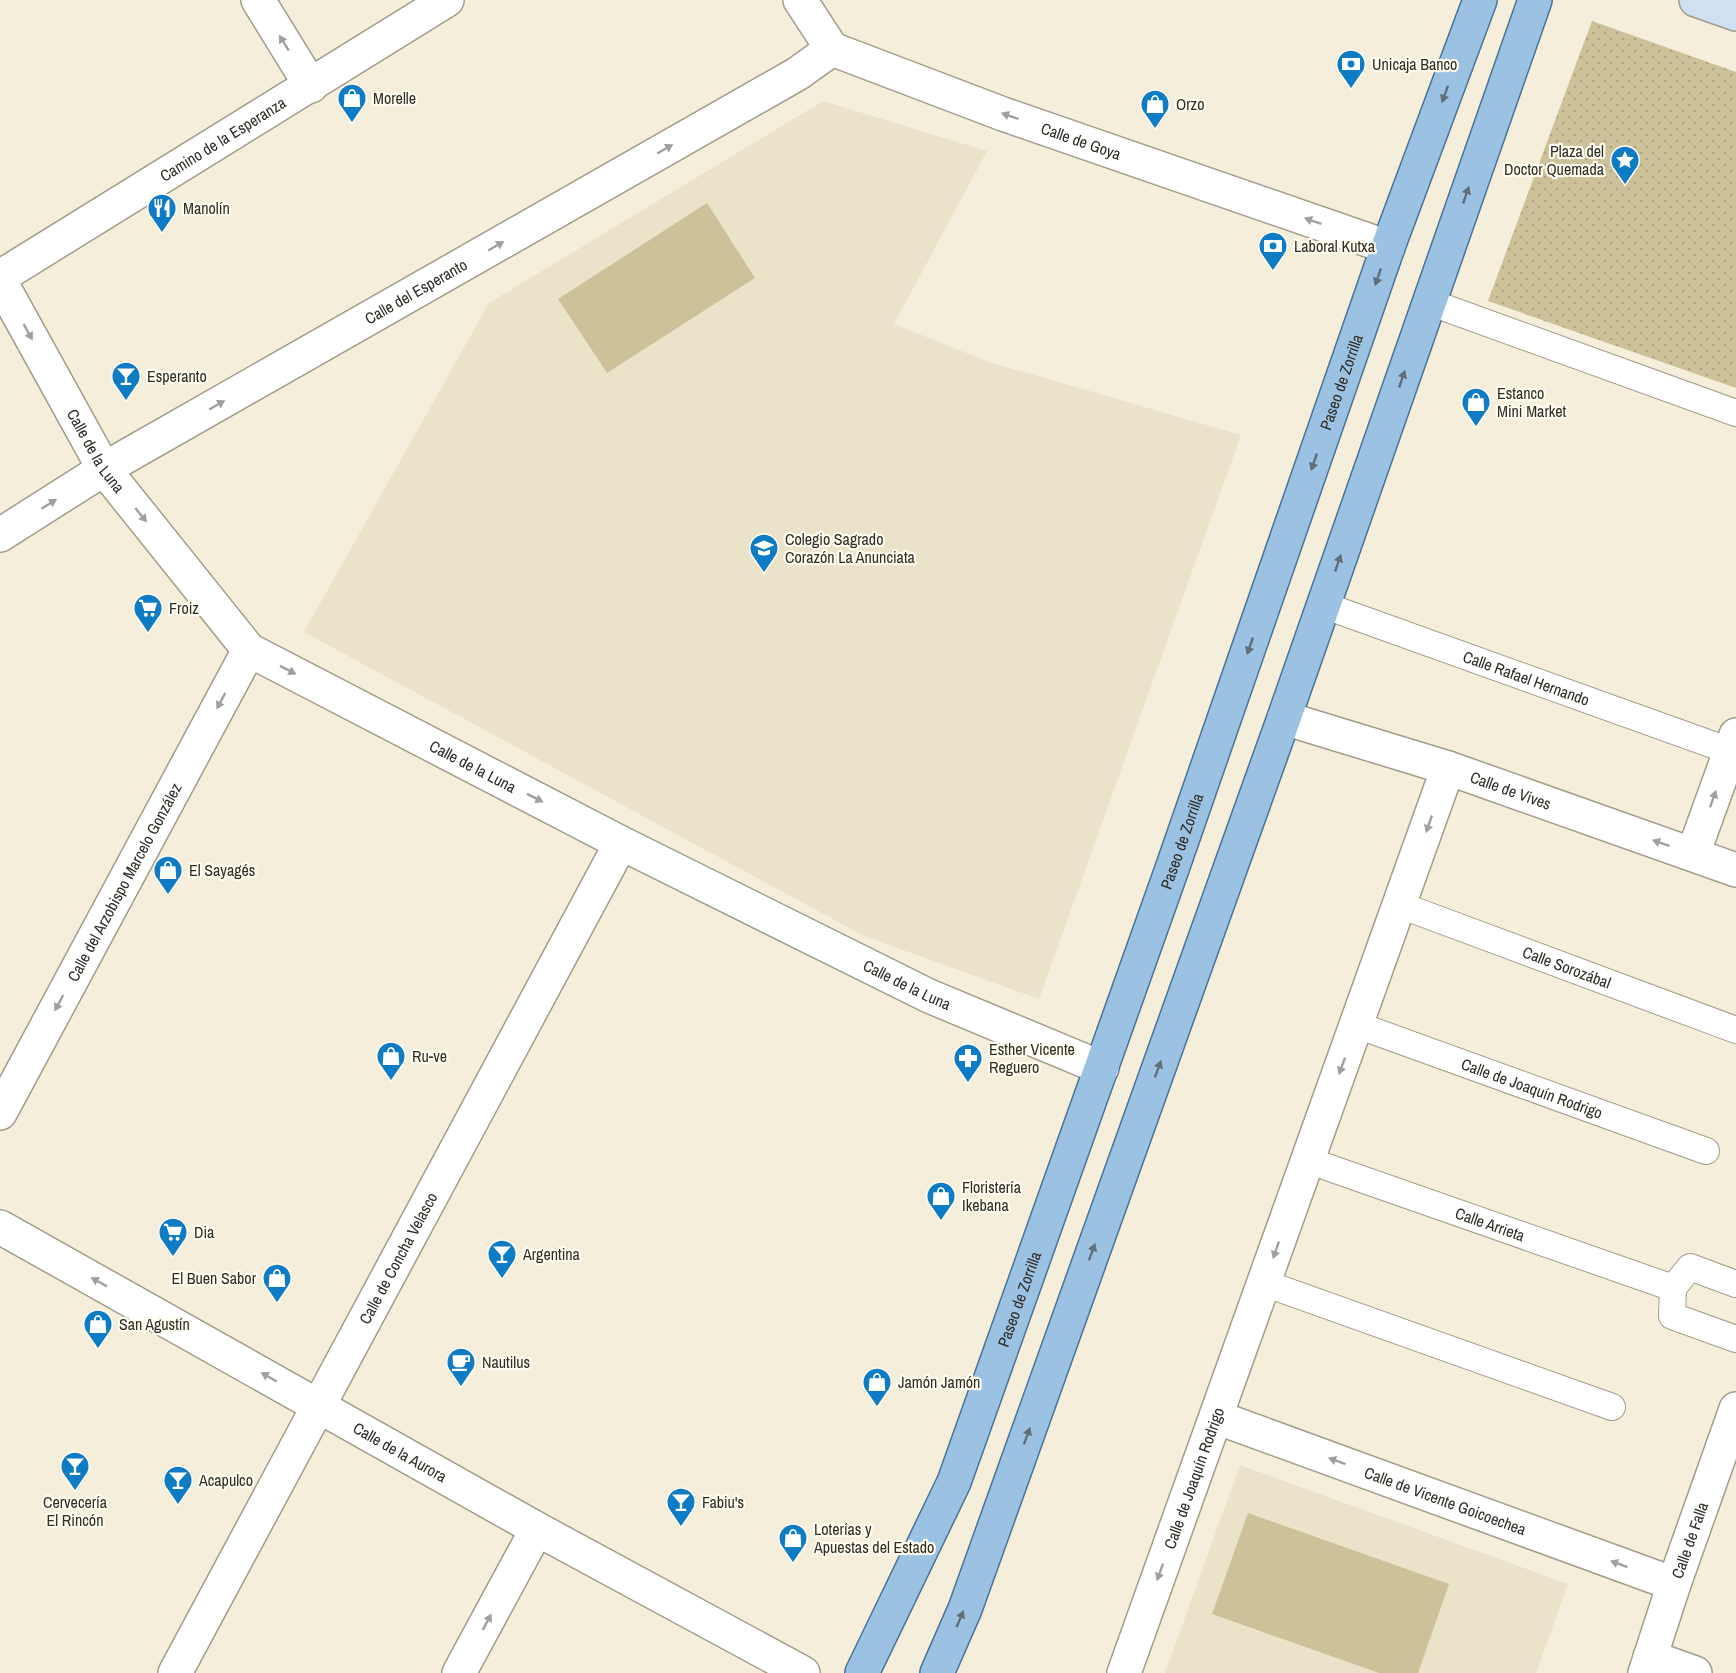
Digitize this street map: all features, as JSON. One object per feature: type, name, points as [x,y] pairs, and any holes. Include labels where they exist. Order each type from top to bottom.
[{"type":"main road","name":"Paseo de Zorrilla","points":[[862,1673],[954,1482],[1102,1068],[1389,247],[1480,0]]},
{"type":"main road","points":[[937,1673],[965,1609],[1284,718],[1535,0]]},
{"type":"main road","points":[[1696,0],[1736,14]]},
{"type":"street","points":[[258,0],[311,86]]},
{"type":"street","name":"Camino de la Esperanza","points":[[0,279],[447,0]]},
{"type":"street","points":[[800,0],[832,49]]},
{"type":"street","name":"Calle de Goya","points":[[832,49],[1003,114],[1389,247]]},
{"type":"street","name":"Calle del Esperanto","points":[[0,536],[104,469],[797,74],[832,49]]},
{"type":"street","name":"Calle de la Luna","points":[[0,279],[104,469],[249,650],[621,843],[929,996],[1102,1068]]},
{"type":"street","points":[[1429,302],[1736,413]]},
{"type":"street","name":"Calle Rafael Hernando","points":[[1323,605],[1733,743]]},
{"type":"street","name":"Calle del Arzobispo Marcelo González","points":[[0,1113],[249,650]]},
{"type":"street","name":"Calle de Vives","points":[[1284,718],[1448,768],[1736,870]]},
{"type":"street","points":[[1693,854],[1733,743]]},
{"type":"street","name":"Calle de Joaquín Rodrigo","points":[[1124,1673],[1448,768]]},
{"type":"street","name":"Calle de Concha Velasco","points":[[175,1673],[320,1407],[621,843]]},
{"type":"street","name":"Calle Sorozábal","points":[[1400,904],[1736,1030]]},
{"type":"street","name":"Calle de Joaquín Rodrigo","points":[[1357,1025],[1706,1151]]},
{"type":"street","name":"Calle Arrieta","points":[[1307,1160],[1673,1288]]},
{"type":"street","name":"Calle de la Aurora","points":[[0,1227],[537,1529],[803,1673]]},
{"type":"street","points":[[1736,1284],[1690,1267],[1673,1288],[1672,1316],[1736,1339]]},
{"type":"street","points":[[1264,1283],[1612,1407]]},
{"type":"street","name":"Calle de Falla","points":[[1647,1665],[1674,1584],[1728,1460],[1736,1409]]},
{"type":"street","name":"Calle de Vicente Goicoechea","points":[[1216,1417],[1674,1584]]},
{"type":"street","points":[[459,1673],[537,1529]]},
{"type":"street","points":[[1647,1665],[1695,1673]]},
{"type":"shaded area","name":"Plaza del Doctor Quemada","points":[[1592,21],[1736,72],[1736,388],[1488,301]]},
{"type":"shaded area","name":"Colegio Sagrado Corazón La Anunciata","points":[[823,101],[987,151],[894,324],[989,362],[1241,435],[1039,999],[864,936],[304,632],[489,303]]},
{"type":"shaded area","points":[[707,203],[755,278],[607,373],[558,299]]},
{"type":"shaded area","points":[[1240,1465],[1568,1584],[1536,1673],[1165,1673]]},
{"type":"shaded area","points":[[1248,1513],[1449,1584],[1418,1673],[1379,1673],[1212,1614]]},
{"type":"place","name":"Unicaja Banco","points":[[1351,90]]},
{"type":"place","name":"Morelle","points":[[352,124]]},
{"type":"place","name":"Orzo","points":[[1155,130]]},
{"type":"place","name":"Plaza del Doctor Quemada","points":[[1625,186]]},
{"type":"place","name":"Manolín","points":[[162,234]]},
{"type":"place","name":"Laboral Kutxa","points":[[1273,272]]},
{"type":"place","name":"Esperanto","points":[[126,402]]},
{"type":"place","name":"Estanco Mini Market","points":[[1476,428]]},
{"type":"place","name":"Colegio Sagrado Corazón La Anunciata","points":[[764,574]]},
{"type":"place","name":"Froiz","points":[[148,634]]},
{"type":"place","name":"El Sayagés","points":[[168,896]]},
{"type":"place","name":"Ru-ve","points":[[391,1082]]},
{"type":"place","name":"Esther Vicente Reguero","points":[[968,1084]]},
{"type":"place","name":"Floristería Ikebana","points":[[941,1222]]},
{"type":"place","name":"Dia","points":[[173,1258]]},
{"type":"place","name":"Argentina","points":[[502,1280]]},
{"type":"place","name":"El Buen Sabor","points":[[277,1304]]},
{"type":"place","name":"San Agustín","points":[[98,1350]]},
{"type":"place","name":"Nautilus","points":[[461,1388]]},
{"type":"place","name":"Jamón Jamón","points":[[877,1408]]},
{"type":"place","name":"Cervecería El Rincón","points":[[75,1492]]},
{"type":"place","name":"Acapulco","points":[[178,1506]]},
{"type":"place","name":"Fabiu's","points":[[681,1528]]},
{"type":"place","name":"Loterías y Apuestas del Estado","points":[[793,1564]]}]
